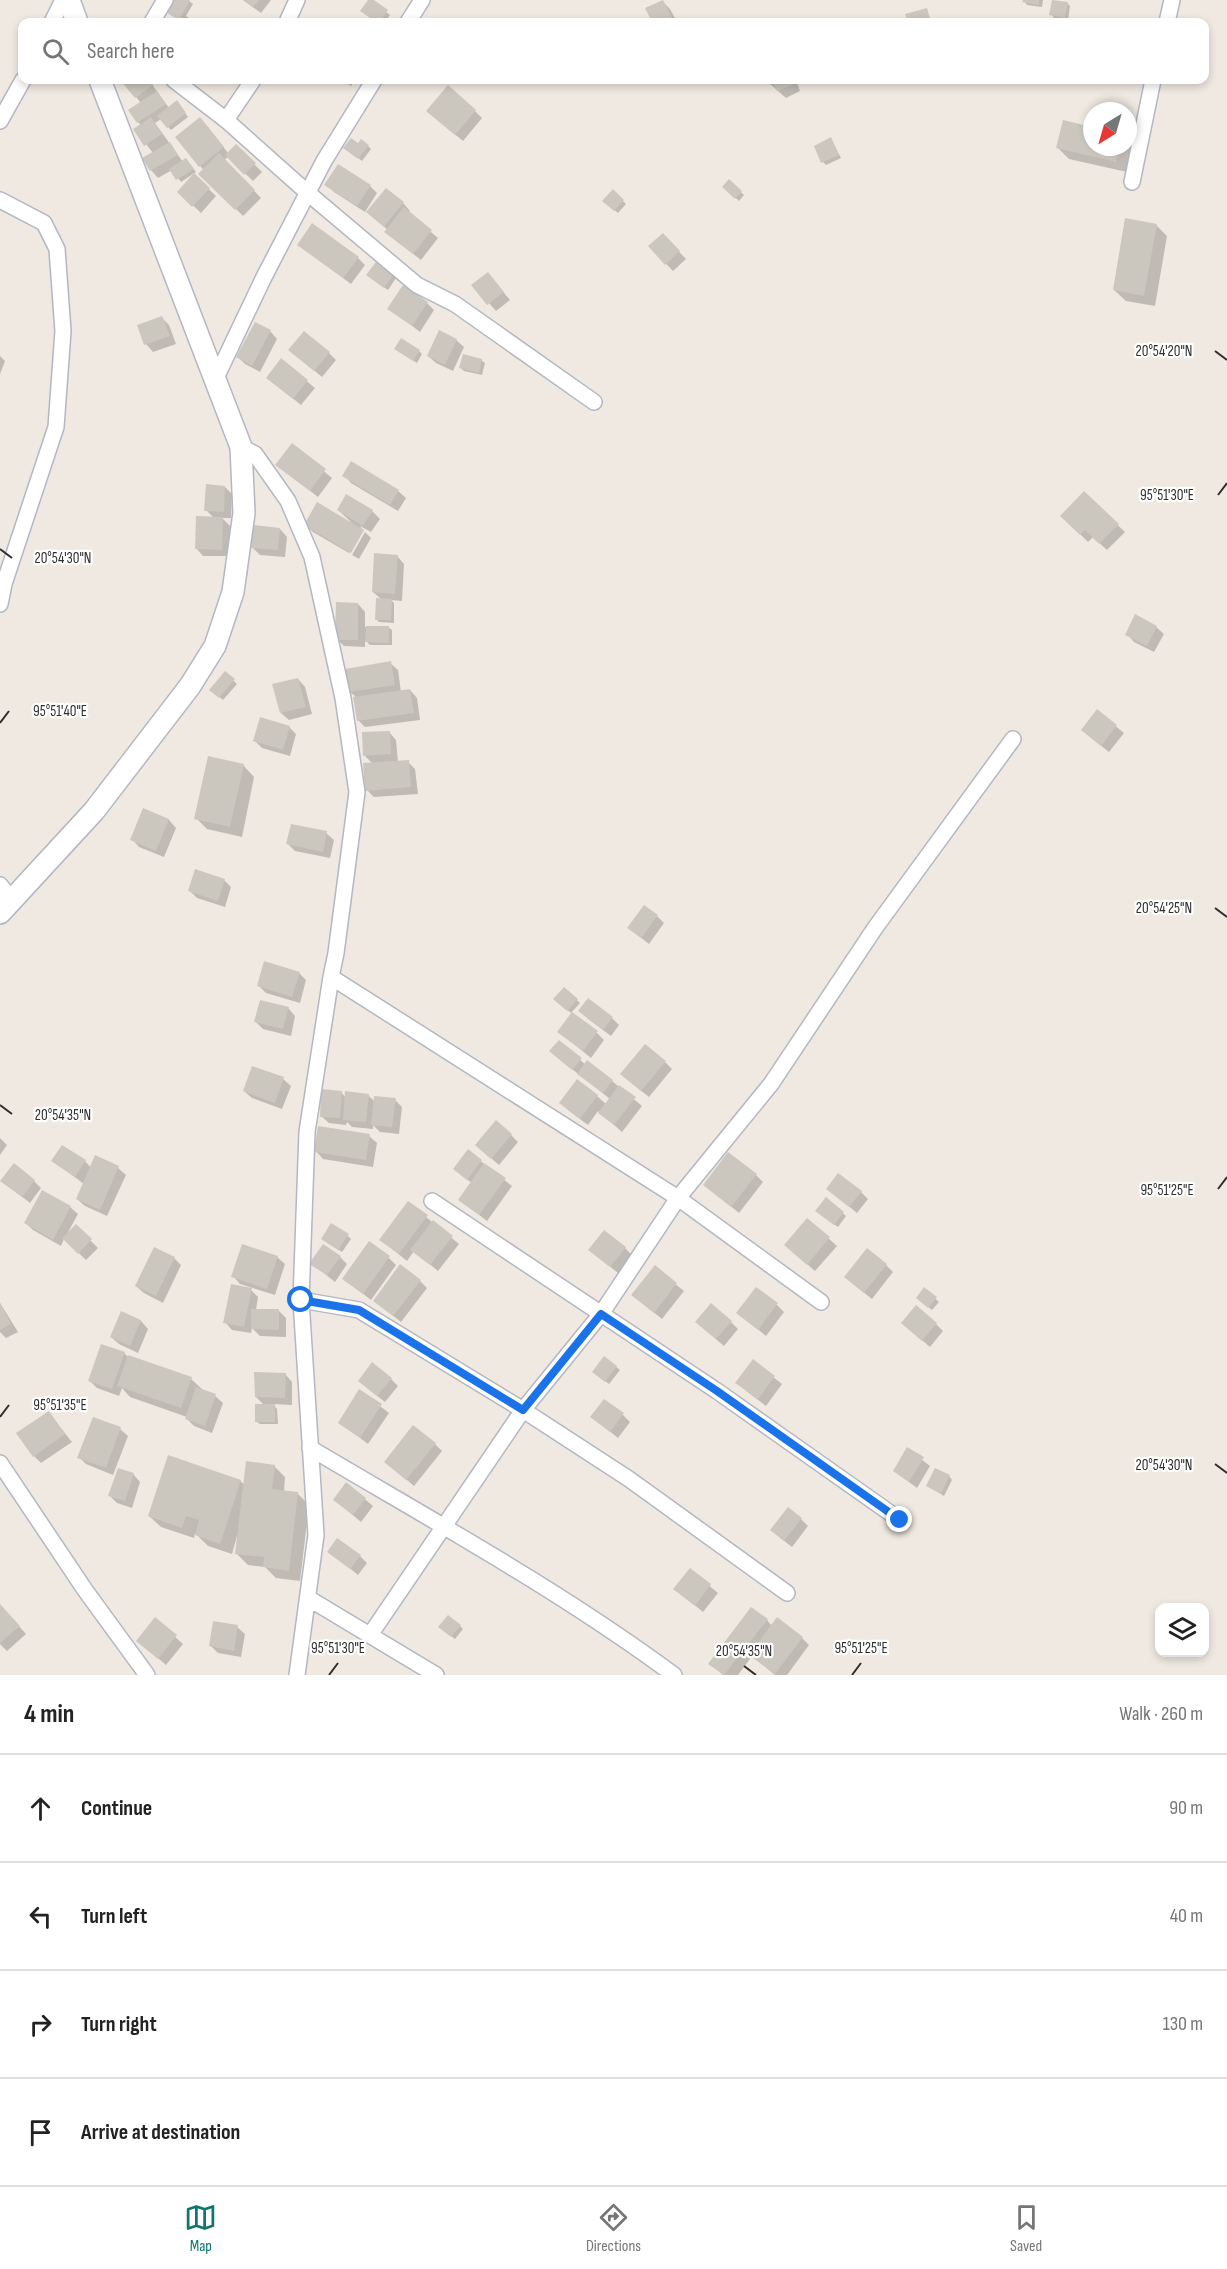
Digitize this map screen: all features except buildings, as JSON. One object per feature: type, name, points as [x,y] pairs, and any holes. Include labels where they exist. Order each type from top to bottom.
[{"type":"street","points":[[54,18],[63,0]]},
{"type":"street","points":[[69,0],[76,18]]},
{"type":"street","points":[[154,18],[165,0]]},
{"type":"street","points":[[289,18],[297,0]]},
{"type":"street","points":[[411,18],[422,0]]},
{"type":"street","points":[[1168,18],[1172,0]]},
{"type":"street","points":[[0,121],[21,84]]},
{"type":"street","points":[[4,900],[94,811],[190,687],[215,646],[233,592],[244,513],[241,447],[102,84]]},
{"type":"street","points":[[179,84],[226,120],[417,285],[455,304],[594,402]]},
{"type":"street","points":[[226,120],[250,84]]},
{"type":"street","points":[[215,380],[263,279],[309,194],[324,161],[372,84]]},
{"type":"street","points":[[1132,182],[1152,84]]},
{"type":"street","points":[[0,200],[44,223],[57,249],[63,331],[56,427],[4,584],[0,604]]},
{"type":"street","points":[[241,447],[255,454],[277,483],[288,501],[312,557],[343,698],[357,792],[336,953],[307,1132],[301,1300],[316,1535],[297,1675]]},
{"type":"street","points":[[370,1635],[523,1410],[601,1314],[678,1198],[771,1084],[875,928],[1013,738]]},
{"type":"street","points":[[331,976],[678,1198],[821,1302]]},
{"type":"street","points":[[432,1201],[717,1391],[900,1520]]},
{"type":"street","points":[[301,1300],[359,1310],[523,1410],[628,1479],[787,1593]]},
{"type":"street","points":[[310,1448],[612,1630],[674,1675]]},
{"type":"street","points":[[0,1463],[85,1590],[147,1675]]},
{"type":"street","points":[[308,1598],[436,1675]]},
{"type":"route","points":[[301,1300],[359,1310],[523,1410],[601,1314],[717,1391],[900,1520]]}]
